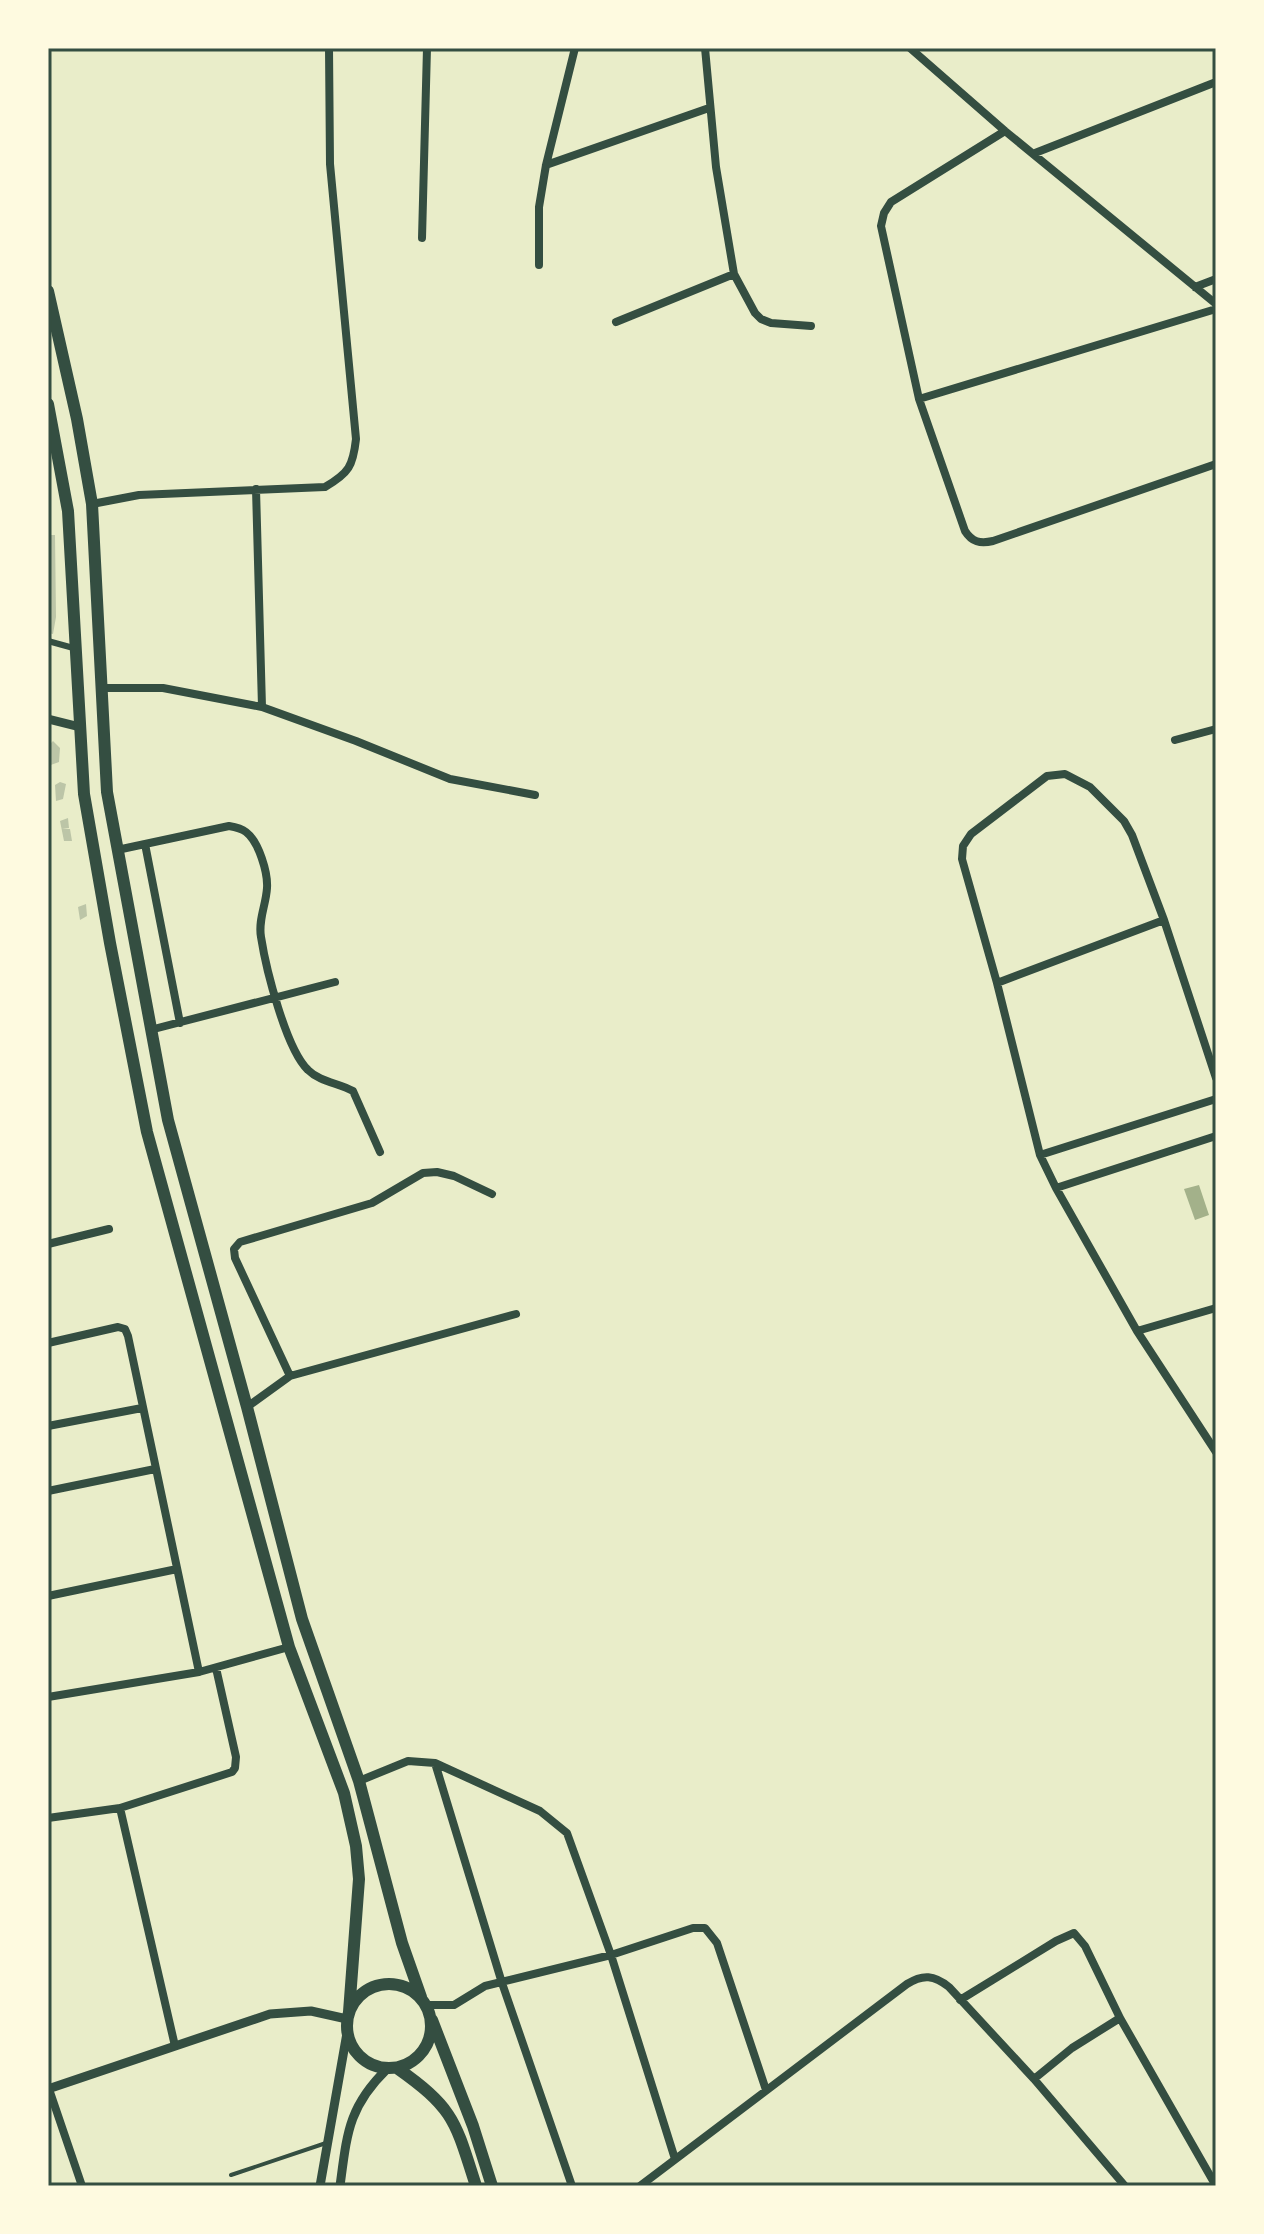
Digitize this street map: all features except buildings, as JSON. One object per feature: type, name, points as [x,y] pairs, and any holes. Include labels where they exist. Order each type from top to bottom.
[{"type":"main road","points":[[48,291],[77,419],[92,504],[104,768],[168,1120],[302,1619],[359,1781],[402,1943],[441,2037],[492,2186]]},
{"type":"main road","points":[[49,409],[68,511],[84,794],[147,1132],[289,1647],[344,1793],[356,1846],[358,1905],[348,2015],[347,2033],[352,2047],[361,2058],[373,2066],[392,2068],[410,2064],[420,2056],[432,2031],[426,2007],[409,1988],[395,1984],[367,1990],[356,1999],[348,2015]]},
{"type":"main road","points":[[124,1016],[146,1010]]},
{"type":"main road","points":[[392,2068],[431,2093],[452,2118],[476,2186]]},
{"type":"street","points":[[92,504],[139,495],[325,487],[345,476],[354,457],[356,439],[330,164],[329,48]]},
{"type":"street","points":[[422,238],[427,48]]},
{"type":"street","points":[[539,265],[539,207],[546,165],[575,48]]},
{"type":"street","points":[[705,48],[709,108],[734,274],[761,319],[771,323],[811,326]]},
{"type":"street","points":[[910,48],[1216,306]]},
{"type":"street","points":[[1035,153],[1216,82]]},
{"type":"street","points":[[546,165],[709,108]]},
{"type":"street","points":[[1005,131],[891,202],[881,226],[919,399],[965,531],[978,542],[993,541],[1216,464]]},
{"type":"street","points":[[616,322],[734,274]]},
{"type":"street","points":[[1195,287],[1216,279]]},
{"type":"street","points":[[919,399],[1216,306]]},
{"type":"street","points":[[256,489],[262,707]]},
{"type":"street","points":[[48,641],[77,649]]},
{"type":"street","points":[[102,688],[163,688],[262,707],[450,779],[535,795]]},
{"type":"street","points":[[48,719],[80,727]]},
{"type":"street","points":[[1175,740],[1216,729]]},
{"type":"street","points":[[1216,1078],[1164,920],[1124,821],[1081,781],[1065,774],[1052,774],[971,834],[963,846],[962,859],[1040,1155],[1137,1331],[1216,1452]]},
{"type":"street","points":[[117,850],[229,826],[244,829],[252,837],[267,876],[260,935],[275,998],[300,1059],[310,1072],[353,1091],[380,1152]]},
{"type":"street","points":[[145,844],[180,1023]]},
{"type":"street","points":[[997,983],[1164,920]]},
{"type":"street","points":[[150,1030],[335,982]]},
{"type":"street","points":[[1040,1155],[1216,1099]]},
{"type":"street","points":[[1056,1188],[1216,1136]]},
{"type":"street","points":[[290,1376],[235,1258],[234,1249],[240,1242],[372,1203],[423,1173],[454,1176],[492,1194]]},
{"type":"street","points":[[48,1244],[109,1229]]},
{"type":"street","points":[[1137,1331],[1216,1308]]},
{"type":"street","points":[[247,1407],[290,1376],[516,1314]]},
{"type":"street","points":[[48,1343],[118,1327],[125,1329],[199,1672]]},
{"type":"street","points":[[48,1426],[142,1408]]},
{"type":"street","points":[[1204,1434],[1216,1431]]},
{"type":"street","points":[[48,1491],[155,1469]]},
{"type":"street","points":[[48,1596],[177,1569]]},
{"type":"street","points":[[48,1697],[199,1672],[289,1647]]},
{"type":"street","points":[[48,1818],[120,1808],[232,1772],[236,1757],[216,1668]]},
{"type":"street","points":[[359,1781],[408,1761],[435,1763],[540,1811],[562,1826],[571,1841],[611,1955],[675,2159]]},
{"type":"street","points":[[435,1763],[502,1983],[572,2186]]},
{"type":"street","points":[[120,1808],[175,2046]]},
{"type":"street","points":[[426,2007],[454,2005],[480,1988],[611,1955],[693,1928],[709,1931],[717,1943],[766,2090]]},
{"type":"street","points":[[960,2000],[1074,1933],[1085,1946],[1120,2018],[1216,2186]]},
{"type":"street","points":[[640,2186],[919,1976],[942,1981],[1034,2079],[1125,2186]]},
{"type":"street","points":[[82,2186],[49,2089],[245,2022],[284,2012],[348,2015]]},
{"type":"street","points":[[1034,2079],[1072,2048],[1120,2018]]},
{"type":"street","points":[[320,2186],[347,2033]]},
{"type":"street","points":[[340,2186],[346,2141],[357,2107],[363,2094],[392,2068]]},
{"type":"lane","points":[[231,2175],[326,2143]]},
{"type":"shaded area","points":[[1199,1185],[1209,1215],[1195,1220],[1184,1189]]}]
